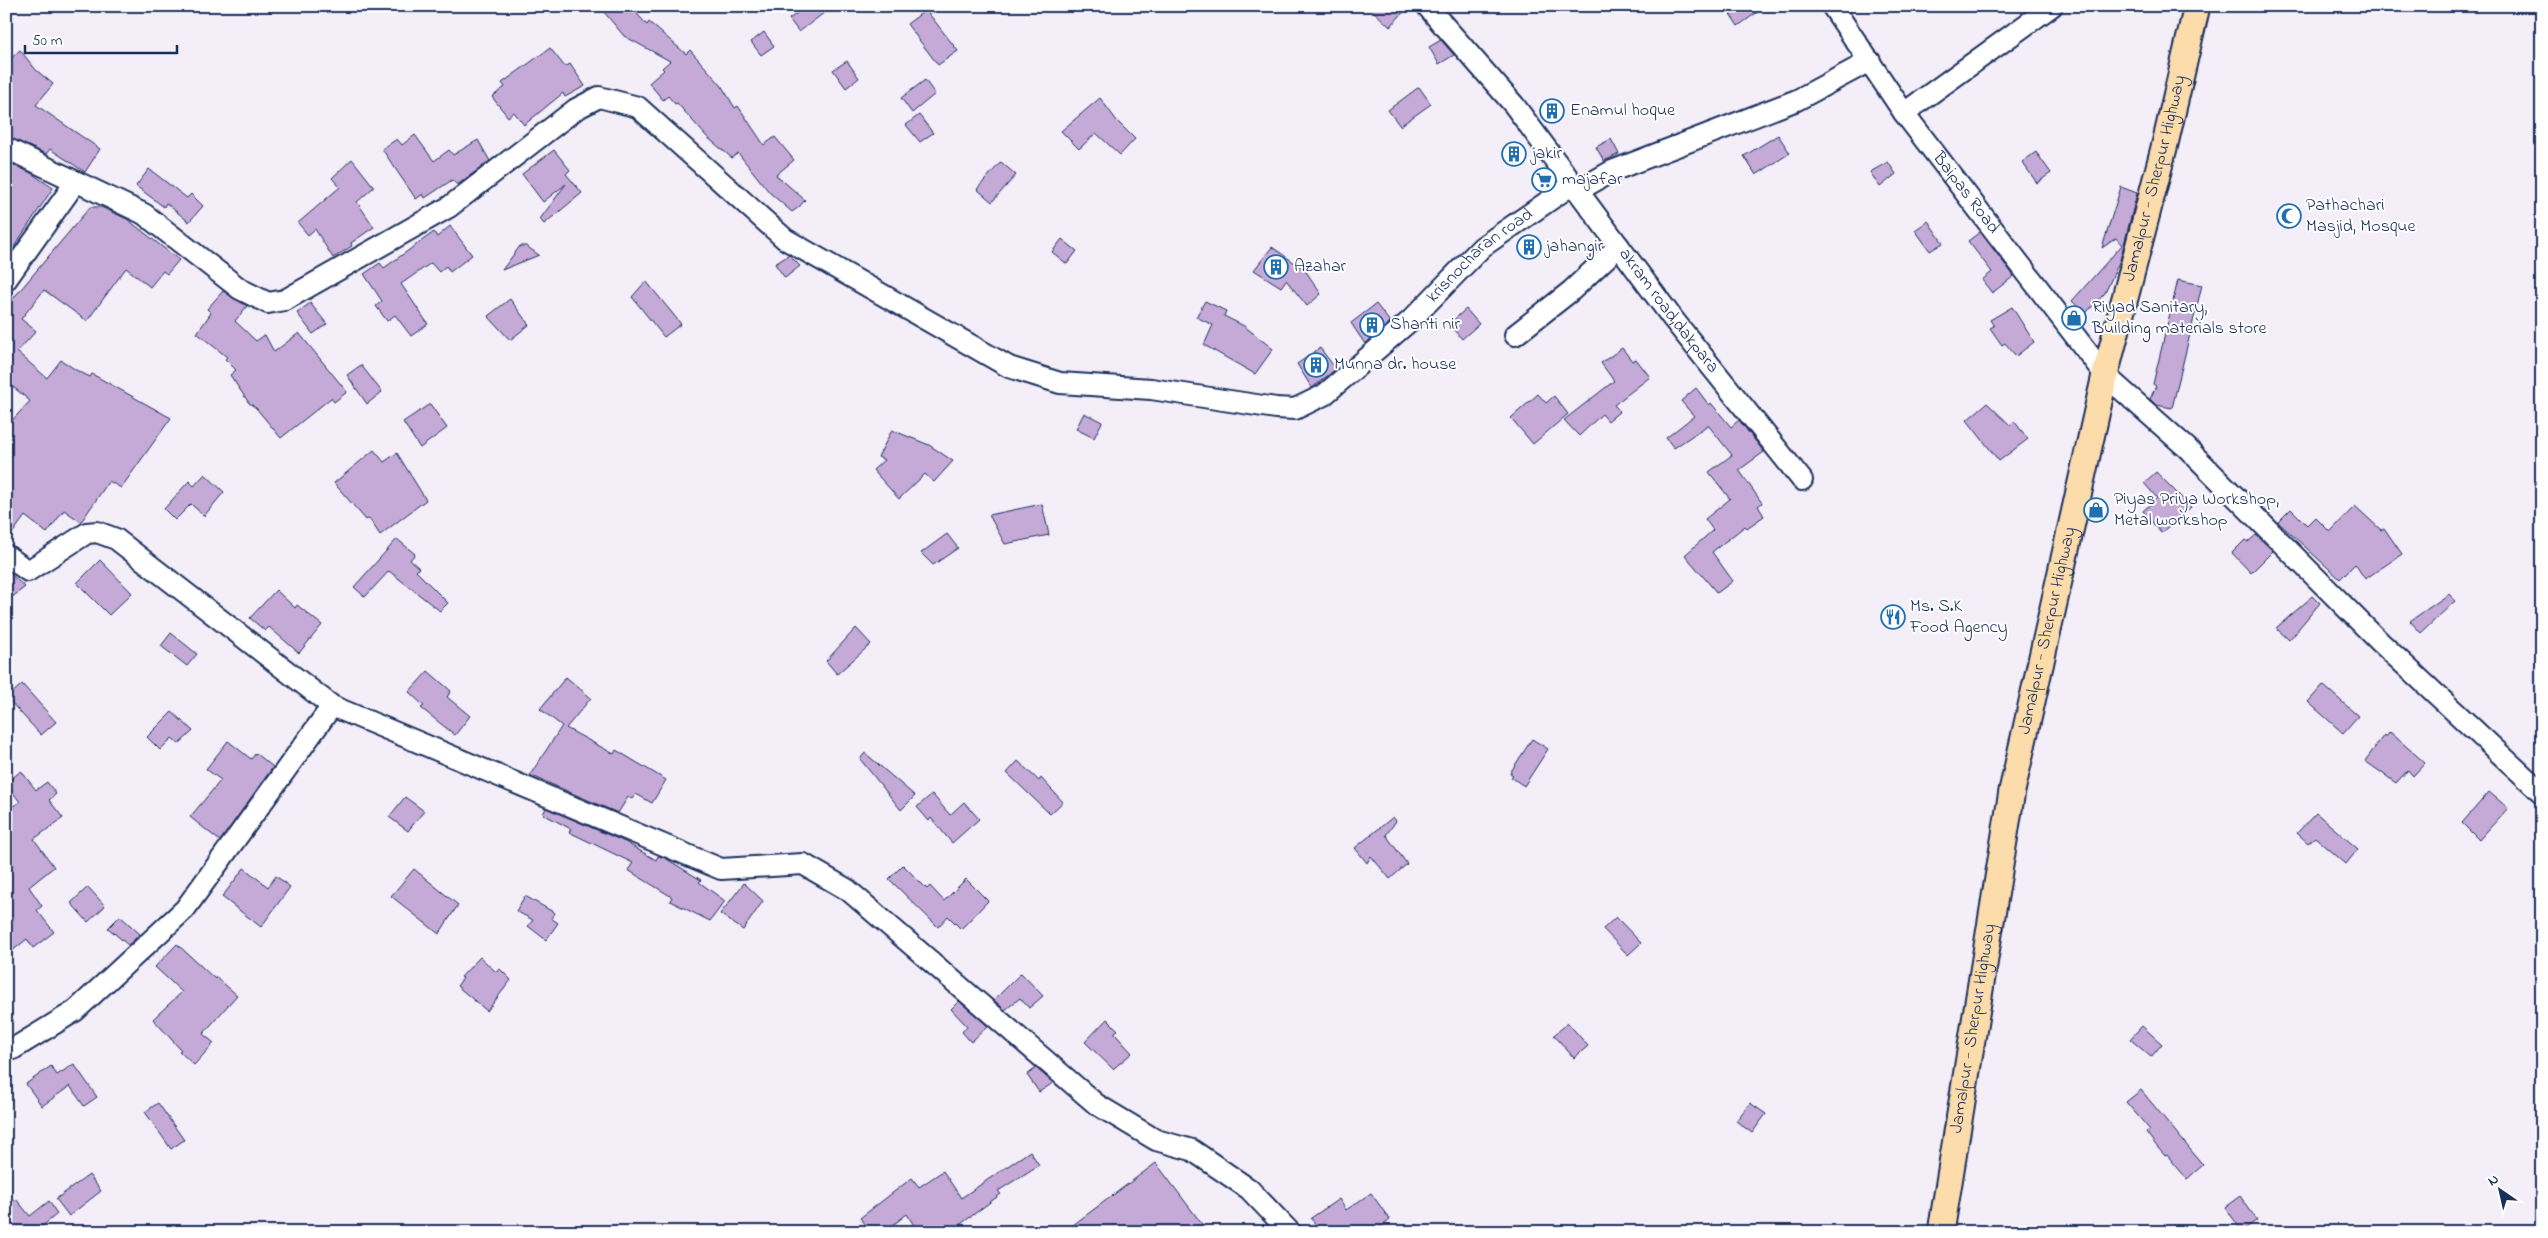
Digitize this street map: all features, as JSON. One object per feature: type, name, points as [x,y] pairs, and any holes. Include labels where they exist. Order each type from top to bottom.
[{"type":"main road","name":"Jamalpur - Sherpur Highway","points":[[1941,1232],[2012,791],[2105,375],[2165,144],[2196,6]]},
{"type":"street","name":"akram road,dakpara","points":[[1426,6],[1514,105],[1720,379],[1802,480]]},
{"type":"street","name":"Baipas Road","points":[[1832,6],[1904,114],[2105,375],[2187,448],[2380,642],[2542,793]]},
{"type":"street","points":[[1904,114],[2052,6]]},
{"type":"street","name":"krisnocharan road","points":[[6,148],[75,183],[144,214],[240,288],[268,303],[285,300],[449,207],[576,109],[599,97],[638,107],[785,239],[1009,367],[1060,383],[1151,389],[1295,409],[1324,396],[1411,320],[1482,247],[1576,187],[1612,171],[1797,100],[1870,61]]},
{"type":"street","points":[[6,280],[75,183]]},
{"type":"street","points":[[1515,334],[1571,291],[1619,246]]},
{"type":"street","points":[[6,555],[28,571],[87,533],[97,532],[116,539],[332,706],[721,869],[803,864],[848,890],[1096,1104],[1156,1140],[1192,1150],[1249,1189],[1290,1232]]},
{"type":"street","points":[[6,1051],[13,1049],[75,1011],[185,909],[332,706]]},
{"type":"building","points":[[599,6],[630,6],[647,25],[649,22],[686,54],[690,50],[721,85],[735,108],[738,106],[764,145],[775,137],[794,160],[776,175],[805,200],[799,207],[792,212],[770,193],[738,153],[732,158],[707,137],[677,103],[675,104],[668,96],[663,100],[649,83],[664,70],[662,68],[670,61],[624,36]]},
{"type":"building","points":[[807,6],[833,6],[799,32],[789,19]]},
{"type":"building","points":[[1368,6],[1409,6],[1390,27]]},
{"type":"building","points":[[1725,6],[1766,6],[1738,26]]},
{"type":"building","points":[[926,10],[958,51],[938,65],[907,24]]},
{"type":"building","points":[[764,32],[774,46],[761,55],[751,42]]},
{"type":"building","points":[[1441,40],[1454,55],[1439,64],[1429,47]]},
{"type":"building","points":[[550,48],[565,67],[570,64],[585,86],[565,97],[563,93],[524,125],[514,112],[508,117],[492,97],[505,87],[502,83]]},
{"type":"building","points":[[20,50],[36,70],[53,84],[36,105],[100,149],[85,172],[50,149],[46,154],[6,136],[6,63]]},
{"type":"building","points":[[847,61],[859,78],[846,88],[833,70]]},
{"type":"building","points":[[925,80],[935,94],[912,113],[901,98]]},
{"type":"building","points":[[1419,87],[1431,104],[1400,126],[1388,110]]},
{"type":"building","points":[[1100,98],[1117,121],[1135,139],[1120,155],[1096,133],[1079,149],[1061,131]]},
{"type":"building","points":[[919,115],[933,133],[920,142],[906,125]]},
{"type":"building","points":[[415,135],[434,161],[449,150],[453,155],[478,140],[490,161],[457,185],[452,180],[425,198],[423,194],[416,199],[382,149],[397,139],[402,145]]},
{"type":"building","points":[[1778,135],[1790,153],[1756,175],[1744,156]]},
{"type":"building","points":[[1611,139],[1619,154],[1604,161],[1596,147]]},
{"type":"building","points":[[554,150],[570,170],[566,174],[582,193],[544,224],[540,219],[566,184],[543,202],[522,174]]},
{"type":"building","points":[[2036,152],[2051,173],[2037,183],[2022,162]]},
{"type":"building","points":[[352,159],[374,187],[357,202],[374,227],[351,243],[352,246],[333,258],[315,229],[308,235],[298,223],[340,187],[332,178]]},
{"type":"building","points":[[6,161],[31,173],[53,188],[6,259]]},
{"type":"building","points":[[1001,162],[1016,175],[992,202],[977,189]]},
{"type":"building","points":[[1888,162],[1896,174],[1880,187],[1870,172]]},
{"type":"building","points":[[149,169],[187,198],[191,194],[203,206],[189,222],[166,203],[164,207],[136,186]]},
{"type":"building","points":[[2121,187],[2137,193],[2120,260],[2105,293],[2085,314],[2072,301],[2122,245],[2116,238],[2102,248]]},
{"type":"building","points":[[90,207],[101,207],[127,219],[179,260],[167,274],[163,271],[150,287],[126,268],[87,321],[44,290],[21,319],[36,331],[17,352],[47,378],[61,360],[90,377],[92,374],[171,418],[121,488],[109,481],[81,522],[64,510],[47,533],[25,516],[6,542],[6,427],[30,401],[6,381],[6,307]]},
{"type":"building","points":[[1928,221],[1943,243],[1930,251],[1915,230]]},
{"type":"building","points":[[450,226],[472,255],[450,272],[446,266],[439,272],[431,263],[401,284],[428,324],[411,336],[395,315],[387,321],[376,306],[382,301],[364,274],[380,263],[384,268],[434,232],[437,237]]},
{"type":"building","points":[[1980,232],[2014,276],[1992,293],[1982,280],[1992,272],[1968,241]]},
{"type":"building","points":[[1062,239],[1077,251],[1067,264],[1052,252]]},
{"type":"building","points":[[520,246],[526,246],[539,255],[502,270]]},
{"type":"building","points":[[1272,247],[1305,270],[1321,294],[1307,306],[1286,280],[1281,287],[1254,270]]},
{"type":"building","points":[[789,255],[800,266],[785,278],[775,264]]},
{"type":"building","points":[[2178,280],[2202,285],[2172,408],[2156,405],[2150,399],[2156,386],[2153,384]]},
{"type":"building","points":[[646,281],[681,324],[664,337],[632,297]]},
{"type":"building","points":[[223,291],[247,306],[235,321],[256,341],[265,335],[274,352],[299,333],[347,392],[334,402],[331,398],[281,438],[256,408],[249,403],[230,375],[236,370],[225,359],[227,357],[197,333],[211,313],[207,309]]},
{"type":"building","points":[[510,299],[529,325],[510,340],[488,316]]},
{"type":"building","points":[[1205,301],[1226,311],[1224,316],[1244,326],[1273,349],[1255,374],[1204,345],[1213,325],[1196,317]]},
{"type":"building","points":[[310,303],[327,324],[313,334],[297,313]]},
{"type":"building","name":"Shanti nir","points":[[1376,304],[1390,322],[1365,344],[1351,323]]},
{"type":"building","points":[[2012,307],[2034,342],[2016,356],[2005,343],[2002,345],[1990,328],[1994,326],[1990,320]]},
{"type":"building","points":[[1466,309],[1479,324],[1462,339],[1449,324]]},
{"type":"building","name":"Munna dr. house","points":[[1320,348],[1336,369],[1312,388],[1297,364]]},
{"type":"building","points":[[1622,348],[1632,361],[1636,359],[1650,377],[1614,405],[1620,411],[1608,421],[1602,414],[1579,436],[1564,420],[1614,381],[1601,363]]},
{"type":"building","points":[[361,365],[382,392],[367,404],[347,375]]},
{"type":"building","points":[[1696,388],[1709,405],[1711,403],[1731,427],[1739,420],[1764,452],[1739,470],[1762,503],[1758,506],[1764,516],[1747,528],[1745,526],[1712,552],[1733,581],[1717,593],[1685,555],[1713,530],[1705,519],[1730,499],[1709,472],[1732,455],[1708,425],[1674,448],[1666,438],[1694,416],[1681,401]]},
{"type":"building","points":[[1538,394],[1546,403],[1554,396],[1568,414],[1533,444],[1511,418]]},
{"type":"building","points":[[1987,403],[2010,425],[2014,421],[2028,439],[1999,461],[1967,420]]},
{"type":"building","points":[[430,404],[447,428],[420,448],[403,422]]},
{"type":"building","points":[[1084,413],[1102,422],[1094,438],[1076,429]]},
{"type":"building","points":[[892,430],[929,445],[953,461],[934,482],[925,474],[899,499],[873,470],[884,460],[878,457]]},
{"type":"building","points":[[374,450],[384,462],[397,453],[426,500],[380,535],[369,518],[366,520],[334,483]]},
{"type":"building","points":[[2156,472],[2191,507],[2161,533],[2143,511],[2157,498],[2144,483]]},
{"type":"building","points":[[205,474],[224,492],[204,516],[191,504],[175,520],[164,509],[189,481],[194,486]]},
{"type":"building","points":[[1042,504],[1049,535],[1005,544],[989,515]]},
{"type":"building","points":[[2355,506],[2381,530],[2384,528],[2402,554],[2365,579],[2355,564],[2340,579],[2278,522],[2291,509],[2307,525],[2315,517],[2330,532]]},
{"type":"building","points":[[947,534],[958,548],[933,565],[921,553]]},
{"type":"building","points":[[2256,535],[2273,551],[2251,573],[2232,553],[2245,540],[2248,542]]},
{"type":"building","points":[[397,539],[415,554],[410,560],[419,568],[416,571],[448,603],[440,611],[389,571],[365,597],[354,587]]},
{"type":"building","points":[[100,560],[132,593],[109,615],[77,583]]},
{"type":"building","points":[[6,570],[25,587],[6,602]]},
{"type":"building","points":[[276,590],[295,608],[297,605],[322,625],[299,653],[269,627],[265,631],[250,618]]},
{"type":"building","points":[[2449,594],[2455,601],[2421,633],[2410,621]]},
{"type":"building","points":[[2313,596],[2320,603],[2289,640],[2276,628]]},
{"type":"building","points":[[856,628],[871,644],[837,674],[826,661]]},
{"type":"building","points":[[171,633],[197,654],[187,666],[161,646]]},
{"type":"building","points":[[428,671],[451,691],[447,697],[470,716],[455,735],[421,708],[424,706],[409,692]]},
{"type":"building","points":[[566,677],[591,698],[566,728],[614,754],[616,750],[666,780],[652,803],[636,794],[632,799],[628,797],[618,813],[530,775],[562,726],[540,709]]},
{"type":"building","points":[[22,684],[56,722],[41,735],[7,698]]},
{"type":"building","points":[[2323,685],[2358,716],[2343,733],[2308,702]]},
{"type":"building","points":[[172,712],[193,731],[179,744],[172,738],[160,750],[147,737]]},
{"type":"building","points":[[2390,732],[2425,763],[2413,776],[2408,770],[2396,783],[2365,761],[2384,735],[2386,737]]},
{"type":"building","points":[[1532,739],[1548,749],[1524,786],[1511,777],[1513,775],[1510,773]]},
{"type":"building","points":[[228,741],[251,759],[256,753],[273,767],[220,841],[190,817],[221,780],[206,769]]},
{"type":"building","points":[[865,753],[915,796],[901,810],[860,759]]},
{"type":"building","points":[[1018,761],[1039,781],[1041,778],[1063,802],[1050,814],[1007,773]]},
{"type":"building","points":[[21,771],[36,790],[47,782],[56,794],[49,800],[63,818],[34,839],[54,867],[29,887],[42,906],[37,910],[54,932],[33,948],[27,939],[6,956],[6,810],[20,802],[6,783]]},
{"type":"building","points":[[2489,792],[2508,808],[2479,840],[2462,823]]},
{"type":"building","points":[[932,794],[950,815],[964,802],[979,819],[952,843],[931,818],[929,821],[917,807]]},
{"type":"building","points":[[405,797],[424,811],[408,831],[389,817]]},
{"type":"building","points":[[546,808],[625,842],[656,860],[658,856],[665,858],[701,880],[699,882],[725,901],[710,921],[670,901],[672,897],[628,870],[633,863],[569,832],[571,829],[543,814]]},
{"type":"building","points":[[2316,813],[2358,849],[2346,864],[2315,837],[2308,843],[2297,833]]},
{"type":"building","points":[[1393,817],[1396,821],[1386,835],[1407,864],[1390,879],[1371,856],[1367,863],[1355,848]]},
{"type":"building","points":[[903,865],[927,889],[930,886],[944,901],[966,879],[988,901],[961,929],[948,916],[938,927],[889,879]]},
{"type":"building","points":[[244,868],[268,887],[276,876],[290,887],[261,927],[222,897]]},
{"type":"building","points":[[414,869],[458,905],[439,934],[391,896]]},
{"type":"building","points":[[744,883],[763,901],[743,930],[720,914]]},
{"type":"building","points":[[88,887],[105,906],[88,922],[71,903]]},
{"type":"building","points":[[525,896],[555,913],[551,918],[558,923],[546,940],[528,926],[533,920],[516,911]]},
{"type":"building","points":[[120,916],[140,934],[128,945],[108,928]]},
{"type":"building","points":[[1616,917],[1641,943],[1628,955],[1603,929]]},
{"type":"building","points":[[177,944],[215,979],[216,977],[237,995],[203,1034],[214,1043],[194,1065],[179,1051],[181,1050],[153,1019],[182,992],[155,967]]},
{"type":"building","points":[[480,957],[496,972],[500,969],[511,980],[487,1011],[457,986],[463,978],[461,977]]},
{"type":"building","points":[[1021,973],[1043,996],[1029,1008],[1020,998],[1005,1010],[994,1000]]},
{"type":"building","points":[[959,1001],[988,1026],[971,1042],[962,1032],[967,1026],[951,1009]]},
{"type":"building","points":[[1107,1019],[1118,1030],[1114,1033],[1132,1053],[1113,1069],[1085,1042]]},
{"type":"building","points":[[1568,1023],[1588,1046],[1574,1058],[1554,1035]]},
{"type":"building","points":[[2142,1026],[2162,1044],[2151,1057],[2130,1039]]},
{"type":"building","points":[[74,1064],[97,1097],[84,1106],[70,1086],[42,1106],[26,1084],[51,1066],[57,1075]]},
{"type":"building","points":[[1036,1068],[1053,1083],[1039,1092],[1027,1075]]},
{"type":"building","points":[[2141,1090],[2203,1165],[2187,1179],[2167,1155],[2165,1156],[2158,1148],[2146,1132],[2150,1130],[2126,1102]]},
{"type":"building","points":[[158,1103],[184,1140],[171,1149],[145,1112]]},
{"type":"building","points":[[1750,1103],[1766,1114],[1752,1133],[1736,1121]]},
{"type":"building","points":[[1030,1151],[1039,1165],[998,1191],[1001,1194],[950,1232],[918,1232],[907,1214],[884,1232],[872,1232],[860,1218],[912,1178],[919,1187],[943,1171],[961,1198]]},
{"type":"building","points":[[1156,1163],[1208,1232],[1064,1232],[1081,1219]]},
{"type":"building","points":[[89,1175],[101,1191],[69,1216],[56,1199]]},
{"type":"building","points":[[1371,1193],[1390,1220],[1374,1232],[1321,1232],[1311,1218],[1339,1199],[1346,1210]]},
{"type":"building","points":[[2240,1196],[2257,1220],[2242,1231],[2225,1207]]},
{"type":"building","points":[[16,1199],[30,1216],[49,1201],[57,1214],[40,1228],[44,1232],[6,1232],[6,1207]]},
{"type":"place","name":"Enamul hoque","points":[[1552,111]]},
{"type":"place","name":"jakir","points":[[1514,154]]},
{"type":"place","name":"majafar","points":[[1544,180]]},
{"type":"place","name":"Pathachari Masjid, Mosque","points":[[2289,216]]},
{"type":"place","name":"jahangir","points":[[1529,247]]},
{"type":"place","name":"Azahar","points":[[1276,267]]},
{"type":"place","name":"Riyad Sanitary, Building materials store","points":[[2074,318]]},
{"type":"place","name":"Shanti nir","points":[[1372,325]]},
{"type":"place","name":"Munna dr. house","points":[[1316,365]]},
{"type":"place","name":"Piyas Priya Workshop, Metal workshop","points":[[2096,510]]},
{"type":"place","name":"Ms. S.K Food Agency","points":[[1893,617]]}]
